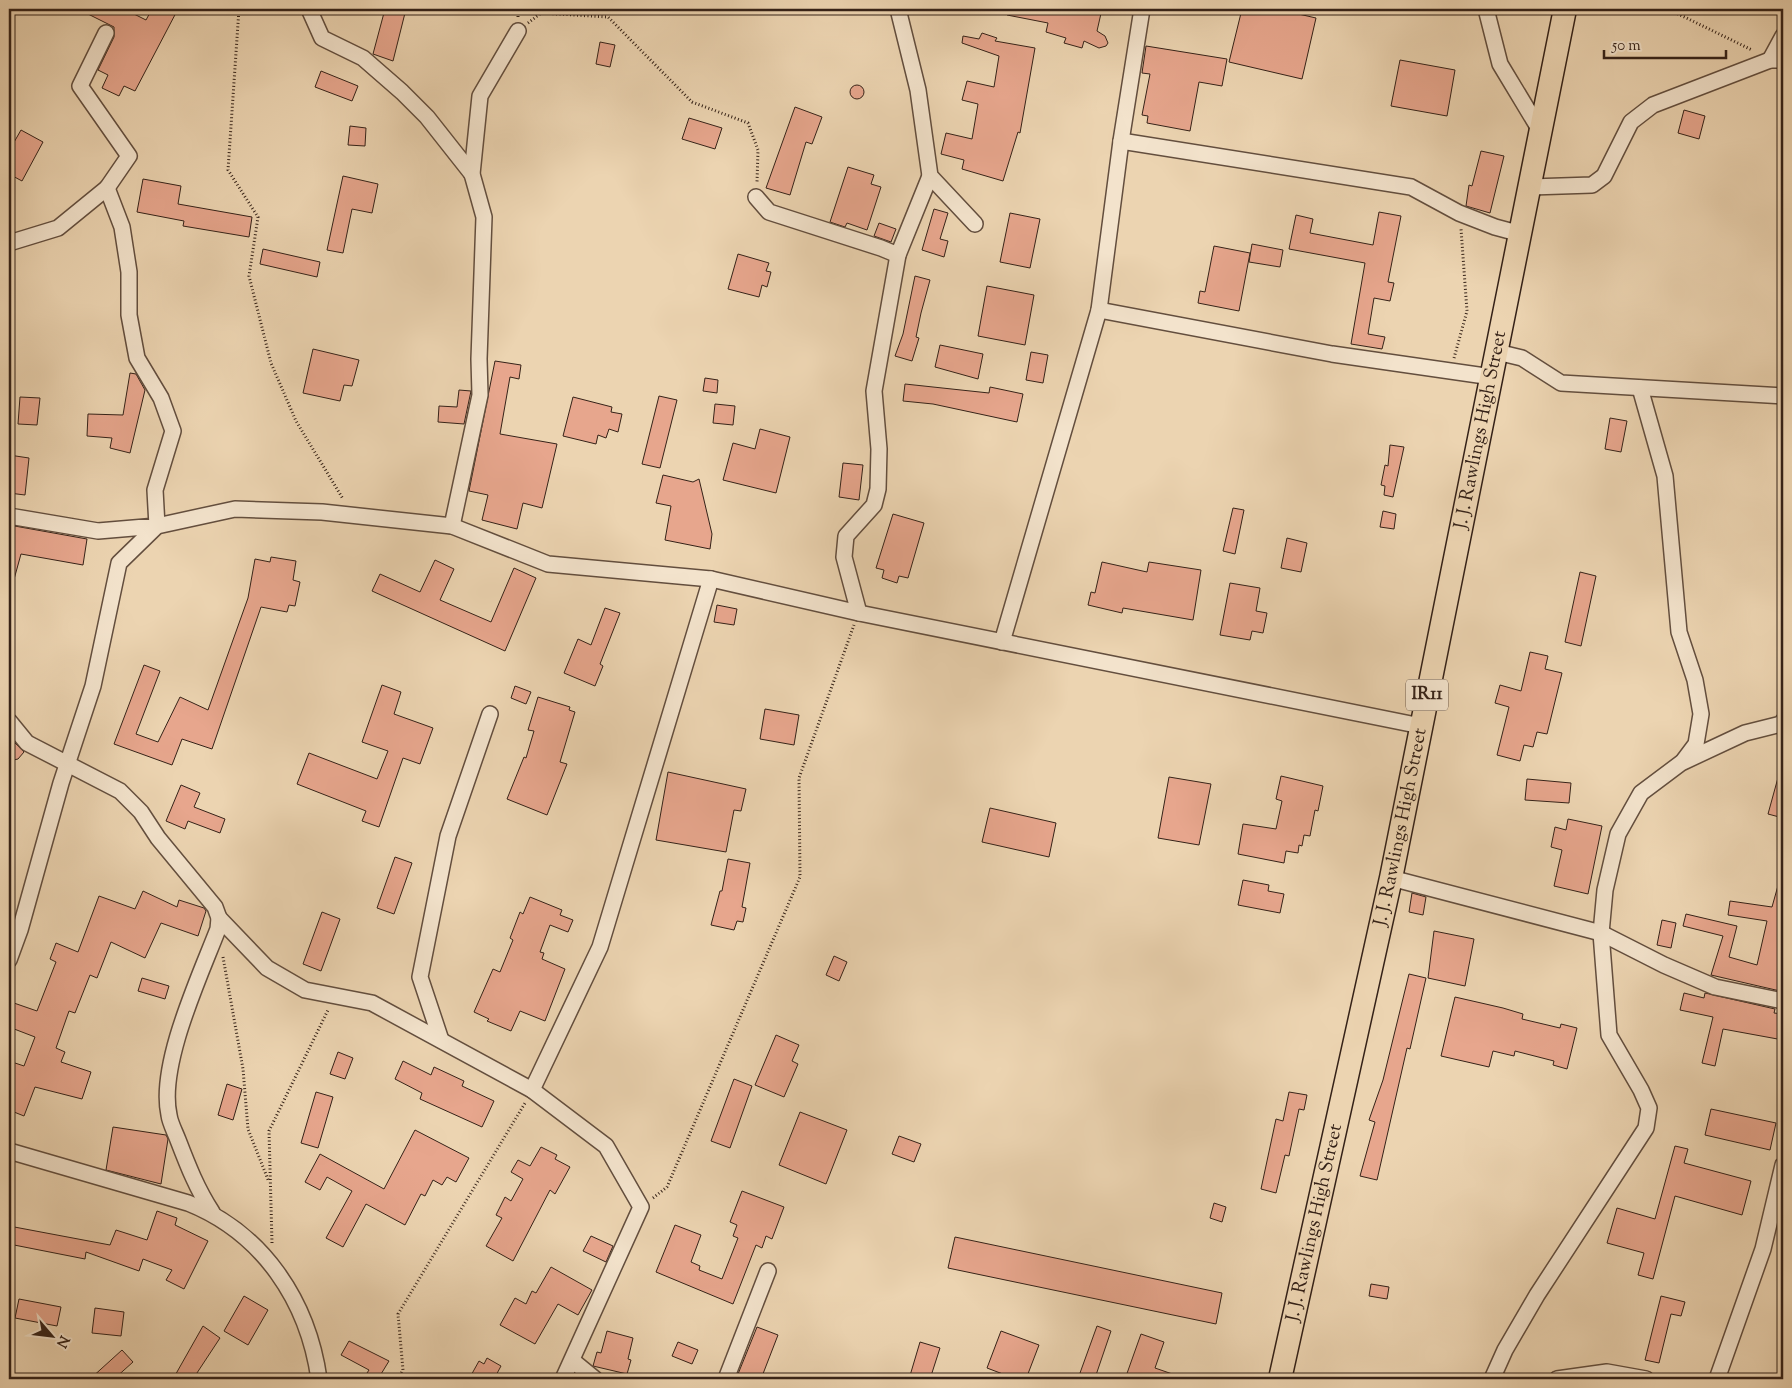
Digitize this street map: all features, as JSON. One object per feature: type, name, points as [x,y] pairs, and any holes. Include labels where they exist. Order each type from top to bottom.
[{"type":"main road","name":"J. J. Rawlings High Street","points":[[1280,1379],[1391,878],[1566,9]]},
{"type":"street","points":[[309,9],[322,38],[363,58],[402,92],[428,117],[472,174]]},
{"type":"street","points":[[859,613],[844,557],[846,536],[874,505],[878,489],[879,449],[874,391],[898,255],[930,176],[918,90],[898,9]]},
{"type":"street","points":[[1002,642],[1099,310],[1121,141],[1142,9]]},
{"type":"street","points":[[1486,9],[1500,64],[1541,132]]},
{"type":"street","points":[[452,526],[480,395],[479,359],[484,217],[472,174],[480,96],[518,30]]},
{"type":"street","points":[[9,243],[58,228],[106,188],[129,156],[80,86],[106,33]]},
{"type":"street","points":[[1530,187],[1592,184],[1604,176],[1631,122],[1653,105],[1777,60],[1783,36]]},
{"type":"street","points":[[1121,141],[1411,187],[1460,213],[1495,227],[1521,234]]},
{"type":"street","points":[[930,176],[975,224]]},
{"type":"street","points":[[9,960],[14,926],[92,686],[119,563],[157,526],[155,490],[172,431],[161,398],[137,358],[129,315],[129,272],[122,226],[106,188]]},
{"type":"street","points":[[756,197],[768,212],[882,248],[898,255]]},
{"type":"street","points":[[1099,310],[1332,354],[1404,364],[1450,373],[1492,377]]},
{"type":"street","points":[[1497,352],[1522,358],[1561,383],[1783,396]]},
{"type":"street","points":[[1640,388],[1665,476],[1679,632],[1695,680],[1701,714],[1696,744],[1681,763]]},
{"type":"street","points":[[9,516],[98,531],[157,526],[235,509],[356,515],[452,526],[548,564],[711,579],[859,613],[1421,726]]},
{"type":"street","points":[[532,1090],[600,947],[711,579]]},
{"type":"street","points":[[441,1040],[420,977],[448,836],[490,714]]},
{"type":"street","points":[[9,721],[28,742],[120,792],[141,812],[158,838],[215,907],[219,924],[267,968],[306,990],[372,1002],[532,1090],[606,1146],[641,1207],[573,1361],[563,1379]]},
{"type":"street","points":[[1492,1379],[1505,1350],[1537,1295],[1646,1128],[1649,1108],[1610,1035],[1601,933],[1605,890],[1618,834],[1641,793],[1681,763],[1745,733],[1783,724]]},
{"type":"street","points":[[1391,878],[1601,933],[1715,988],[1783,1001]]},
{"type":"street","points":[[212,1212],[195,1186],[168,1115],[168,1090],[174,1052],[187,1006],[219,924]]},
{"type":"street","points":[[9,1151],[188,1203],[212,1212],[239,1232],[273,1265],[299,1306],[316,1358],[318,1379]]},
{"type":"street","points":[[1717,1379],[1763,1250],[1783,1165]]},
{"type":"street","points":[[726,1379],[768,1271]]},
{"type":"street","points":[[573,1361],[595,1379]]},
{"type":"street","points":[[1557,1379],[1607,1372],[1646,1379]]},
{"type":"path","points":[[239,9],[228,170],[258,217],[249,276],[271,363],[296,421],[347,506],[356,515]]},
{"type":"path","points":[[1668,9],[1777,60]]},
{"type":"path","points":[[518,30],[541,13],[608,17],[692,102],[748,123],[758,150],[756,197]]},
{"type":"path","points":[[1450,373],[1467,311],[1460,213]]},
{"type":"path","points":[[641,1207],[667,1187],[800,876],[799,778],[859,613]]},
{"type":"path","points":[[219,924],[243,1069],[248,1129],[271,1184]]},
{"type":"path","points":[[273,1265],[269,1131],[335,996]]},
{"type":"path","points":[[398,1379],[403,1370],[398,1314],[488,1167],[532,1090]]},
{"type":"building","points":[[78,9],[124,9],[146,20],[152,9],[178,9],[135,91],[124,86],[119,96],[102,88],[108,75],[98,70],[114,37],[114,27]]},
{"type":"building","points":[[385,9],[406,9],[393,61],[373,54]]},
{"type":"building","points":[[1008,9],[1102,9],[1097,31],[1105,36],[1108,43],[1106,46],[1099,48],[1084,41],[1082,48],[1064,43],[1066,38],[1046,32],[1048,23],[1007,15]]},
{"type":"building","points":[[1242,9],[1277,9],[1316,18],[1302,79],[1229,62]]},
{"type":"building","points":[[982,33],[997,38],[995,41],[1035,48],[1020,133],[1018,132],[1003,181],[962,169],[964,160],[941,154],[946,133],[972,139],[978,104],[962,100],[967,81],[994,87],[999,56],[962,43],[963,36],[979,39]]},
{"type":"building","points":[[600,42],[615,45],[610,67],[596,64]]},
{"type":"building","points":[[1146,46],[1227,59],[1222,86],[1199,82],[1190,131],[1147,123],[1148,116],[1142,115],[1150,74],[1142,73]]},
{"type":"building","points":[[1400,60],[1455,70],[1447,116],[1391,106]]},
{"type":"building","points":[[321,71],[358,86],[352,101],[315,87]]},
{"type":"building","points":[[857,85],[862,87],[864,92],[862,97],[857,99],[852,97],[850,92],[852,87]]},
{"type":"building","points":[[795,107],[822,117],[812,144],[806,142],[790,195],[766,188]]},
{"type":"building","points":[[1684,110],[1705,116],[1699,139],[1678,133]]},
{"type":"building","points":[[689,118],[722,128],[715,149],[682,139]]},
{"type":"building","points":[[350,126],[366,128],[365,146],[348,145]]},
{"type":"building","points":[[21,130],[43,142],[22,181],[9,174],[9,151]]},
{"type":"building","points":[[1481,151],[1504,156],[1490,213],[1466,206],[1469,185],[1472,186]]},
{"type":"building","points":[[848,167],[874,175],[871,184],[881,187],[867,230],[847,223],[845,227],[830,222]]},
{"type":"building","points":[[343,176],[378,184],[372,213],[352,209],[343,253],[327,250]]},
{"type":"building","points":[[143,179],[181,186],[178,204],[252,217],[249,237],[183,226],[184,221],[137,212]]},
{"type":"building","points":[[934,209],[948,213],[940,239],[948,241],[944,257],[922,250]]},
{"type":"building","points":[[1379,212],[1401,216],[1388,282],[1394,283],[1390,301],[1374,298],[1368,334],[1385,337],[1382,349],[1351,344],[1365,263],[1289,249],[1296,215],[1313,219],[1310,233],[1373,245]]},
{"type":"building","points":[[1010,213],[1040,219],[1030,268],[1000,262]]},
{"type":"building","points":[[879,223],[896,229],[891,242],[874,236]]},
{"type":"building","points":[[1252,244],[1283,250],[1280,267],[1249,262]]},
{"type":"building","points":[[1214,246],[1250,253],[1239,311],[1198,303],[1200,291],[1205,292]]},
{"type":"building","points":[[263,249],[320,262],[317,277],[260,264]]},
{"type":"building","points":[[738,254],[769,263],[766,271],[771,272],[767,287],[762,285],[759,297],[728,289]]},
{"type":"building","points":[[915,276],[930,280],[916,337],[919,338],[912,361],[895,356],[903,334]]},
{"type":"building","points":[[987,286],[1034,295],[1025,345],[978,336]]},
{"type":"building","points":[[940,345],[983,354],[978,379],[935,367]]},
{"type":"building","points":[[313,349],[359,360],[352,386],[344,385],[340,401],[303,393]]},
{"type":"building","points":[[1031,352],[1048,355],[1043,383],[1026,380]]},
{"type":"building","points":[[495,361],[521,365],[519,379],[510,377],[500,434],[557,444],[542,508],[523,503],[517,529],[482,520],[488,495],[469,491]]},
{"type":"building","points":[[130,373],[136,374],[145,390],[130,453],[110,448],[112,438],[87,436],[88,414],[123,415]]},
{"type":"building","points":[[705,378],[718,380],[717,393],[703,391]]},
{"type":"building","points":[[905,384],[989,393],[990,387],[1023,394],[1017,422],[933,404],[903,401]]},
{"type":"building","points":[[459,390],[471,391],[464,424],[438,422],[439,406],[457,407]]},
{"type":"building","points":[[659,396],[677,400],[660,468],[642,464]]},
{"type":"building","points":[[20,397],[40,398],[37,425],[18,424]]},
{"type":"building","points":[[573,397],[612,407],[611,412],[622,414],[618,432],[609,429],[606,438],[598,435],[596,444],[563,436]]},
{"type":"building","points":[[715,404],[735,406],[733,425],[713,423]]},
{"type":"building","points":[[1610,418],[1627,421],[1621,452],[1605,449]]},
{"type":"building","points":[[760,429],[790,437],[776,493],[723,480],[733,443],[755,449]]},
{"type":"building","points":[[1390,445],[1404,447],[1393,497],[1384,495],[1385,486],[1381,485],[1385,465],[1388,466]]},
{"type":"building","points":[[9,455],[29,458],[25,495],[9,493]]},
{"type":"building","points":[[843,463],[863,465],[859,500],[839,497]]},
{"type":"building","points":[[663,475],[693,482],[699,479],[712,534],[710,549],[665,540],[671,506],[656,503]]},
{"type":"building","points":[[1233,508],[1244,510],[1235,554],[1223,551]]},
{"type":"building","points":[[1383,511],[1396,514],[1394,529],[1380,527]]},
{"type":"building","points":[[893,514],[924,523],[908,578],[899,576],[897,583],[882,578],[884,570],[876,568]]},
{"type":"building","points":[[9,525],[87,539],[83,565],[21,554],[13,583],[9,583]]},
{"type":"building","points":[[1287,538],[1307,543],[1301,572],[1281,568]]},
{"type":"building","points":[[271,557],[296,561],[293,580],[300,582],[295,606],[289,605],[287,612],[261,607],[212,749],[182,739],[172,765],[114,744],[144,665],[160,671],[136,734],[158,742],[180,697],[208,710],[248,598],[255,559],[270,562]]},
{"type":"building","points":[[435,560],[454,569],[440,600],[491,622],[514,568],[536,578],[505,651],[372,591],[380,574],[420,592]]},
{"type":"building","points":[[1102,562],[1147,572],[1149,562],[1201,570],[1193,620],[1123,608],[1122,613],[1088,605],[1091,592],[1095,593]]},
{"type":"building","points":[[1580,572],[1596,576],[1581,646],[1565,642]]},
{"type":"building","points":[[1230,583],[1260,588],[1256,611],[1267,613],[1263,633],[1252,631],[1250,640],[1220,635]]},
{"type":"building","points":[[717,605],[737,609],[734,625],[714,622]]},
{"type":"building","points":[[605,608],[620,613],[600,664],[603,666],[595,686],[564,673],[578,639],[591,645]]},
{"type":"building","points":[[1530,652],[1548,656],[1545,669],[1562,673],[1547,734],[1537,732],[1533,747],[1524,745],[1520,761],[1497,755],[1509,707],[1495,703],[1500,685],[1521,691]]},
{"type":"building","points":[[382,685],[401,692],[394,714],[433,728],[420,764],[403,758],[379,827],[362,821],[366,811],[297,784],[309,753],[377,779],[388,751],[362,742]]},
{"type":"building","points":[[515,686],[531,692],[526,704],[511,698]]},
{"type":"building","points":[[538,697],[570,707],[569,710],[575,712],[560,762],[567,764],[547,815],[507,799],[524,757],[526,758],[534,731],[528,730]]},
{"type":"building","points":[[765,709],[799,715],[794,745],[760,739]]},
{"type":"building","points":[[14,742],[24,752],[18,759],[9,761],[9,743]]},
{"type":"building","points":[[668,772],[746,789],[741,811],[734,810],[726,852],[656,840]]},
{"type":"building","points":[[1779,774],[1783,775],[1783,818],[1768,814]]},
{"type":"building","points":[[1281,776],[1323,786],[1318,811],[1315,810],[1310,836],[1304,835],[1302,846],[1299,845],[1298,853],[1286,851],[1284,863],[1238,854],[1243,824],[1276,829],[1282,801],[1276,799]]},
{"type":"building","points":[[1169,777],[1211,784],[1199,845],[1158,838]]},
{"type":"building","points":[[1527,779],[1571,783],[1569,803],[1525,800]]},
{"type":"building","points":[[181,785],[200,793],[194,807],[225,819],[220,833],[188,821],[185,829],[166,821]]},
{"type":"building","points":[[990,808],[1056,823],[1049,857],[982,842]]},
{"type":"building","points":[[1568,819],[1602,826],[1588,894],[1554,886],[1562,850],[1551,847],[1555,827],[1566,830]]},
{"type":"building","points":[[395,857],[412,863],[394,914],[377,908]]},
{"type":"building","points":[[728,859],[750,863],[742,907],[746,908],[743,922],[737,921],[734,930],[711,925],[720,891],[722,891]]},
{"type":"building","points":[[1243,880],[1269,885],[1268,891],[1284,894],[1280,913],[1238,905]]},
{"type":"building","points":[[1779,882],[1783,882],[1783,974],[1780,991],[1711,975],[1723,936],[1683,926],[1686,914],[1737,926],[1729,957],[1757,965],[1767,921],[1728,915],[1730,901],[1772,907]]},
{"type":"building","points":[[143,891],[177,907],[179,900],[204,908],[206,911],[198,936],[161,923],[145,958],[111,942],[97,978],[90,975],[75,1013],[69,1011],[56,1048],[65,1052],[61,1062],[91,1072],[82,1099],[35,1087],[24,1116],[9,1110],[9,1061],[24,1066],[35,1037],[9,1027],[11,1002],[37,1011],[56,962],[50,959],[56,943],[78,952],[99,896],[135,909]]},
{"type":"building","points":[[1412,893],[1426,897],[1423,915],[1409,912]]},
{"type":"building","points":[[530,897],[562,910],[560,915],[573,920],[568,932],[550,925],[540,952],[544,953],[542,959],[565,969],[545,1021],[520,1011],[511,1031],[487,1021],[489,1019],[474,1012],[493,969],[500,972],[513,940],[510,938],[520,912],[523,914]]},
{"type":"building","points":[[322,912],[340,919],[321,971],[303,964]]},
{"type":"building","points":[[1662,920],[1676,923],[1671,948],[1657,945]]},
{"type":"building","points":[[1434,931],[1474,939],[1465,986],[1428,978]]},
{"type":"building","points":[[834,956],[847,962],[839,981],[826,975]]},
{"type":"building","points":[[1409,974],[1426,978],[1410,1049],[1407,1048],[1377,1180],[1360,1176],[1375,1122],[1369,1120],[1383,1080]]},
{"type":"building","points":[[142,978],[169,986],[165,999],[138,991]]},
{"type":"building","points":[[1684,993],[1704,998],[1705,993],[1775,1009],[1774,1013],[1783,1014],[1783,1040],[1723,1029],[1715,1066],[1702,1063],[1713,1017],[1680,1010]]},
{"type":"building","points":[[1455,997],[1523,1014],[1522,1019],[1560,1028],[1561,1024],[1577,1028],[1567,1069],[1553,1065],[1554,1061],[1515,1051],[1514,1056],[1493,1051],[1489,1067],[1441,1056]]},
{"type":"building","points":[[776,1035],[799,1045],[792,1061],[798,1064],[784,1097],[755,1085]]},
{"type":"building","points":[[338,1052],[353,1058],[345,1079],[330,1074]]},
{"type":"building","points":[[403,1061],[431,1075],[434,1067],[464,1081],[462,1086],[494,1101],[482,1127],[420,1099],[422,1093],[395,1079]]},
{"type":"building","points":[[734,1079],[752,1086],[730,1148],[711,1141]]},
{"type":"building","points":[[227,1084],[242,1089],[233,1120],[218,1115]]},
{"type":"building","points":[[316,1092],[333,1097],[318,1148],[301,1143]]},
{"type":"building","points":[[1289,1092],[1307,1095],[1304,1110],[1299,1109],[1289,1156],[1285,1155],[1276,1193],[1261,1189],[1276,1119],[1283,1121]]},
{"type":"building","points":[[1711,1109],[1776,1123],[1770,1150],[1705,1135]]},
{"type":"building","points":[[800,1112],[847,1130],[826,1184],[779,1165]]},
{"type":"building","points":[[113,1127],[166,1135],[168,1139],[161,1184],[106,1170]]},
{"type":"building","points":[[415,1130],[469,1158],[456,1182],[447,1177],[442,1185],[433,1180],[425,1196],[421,1194],[405,1225],[366,1204],[343,1247],[326,1238],[352,1191],[327,1177],[320,1190],[305,1182],[320,1154],[384,1189]]},
{"type":"building","points":[[899,1136],[921,1144],[914,1162],[892,1154]]},
{"type":"building","points":[[1675,1146],[1688,1149],[1684,1163],[1751,1181],[1742,1215],[1675,1196],[1653,1279],[1638,1275],[1644,1253],[1607,1243],[1617,1208],[1655,1219]]},
{"type":"building","points":[[541,1147],[557,1155],[555,1159],[570,1167],[555,1194],[550,1190],[513,1261],[486,1246],[502,1218],[496,1215],[505,1197],[511,1201],[523,1179],[511,1172],[518,1160],[530,1166]]},
{"type":"building","points":[[742,1191],[784,1207],[772,1239],[766,1236],[762,1248],[756,1245],[733,1304],[656,1272],[675,1225],[701,1235],[691,1262],[700,1266],[699,1270],[722,1279],[738,1238],[733,1236],[737,1225],[730,1222]]},
{"type":"building","points":[[1214,1203],[1226,1207],[1222,1222],[1210,1218]]},
{"type":"building","points":[[157,1211],[177,1218],[175,1225],[208,1241],[184,1289],[166,1280],[172,1270],[143,1259],[139,1271],[86,1252],[85,1259],[9,1244],[9,1226],[110,1245],[116,1230],[147,1240]]},
{"type":"building","points":[[591,1236],[613,1246],[606,1262],[583,1251]]},
{"type":"building","points":[[955,1237],[1222,1293],[1216,1324],[948,1268]]},
{"type":"building","points":[[551,1267],[592,1290],[578,1315],[558,1304],[535,1344],[500,1325],[515,1298],[526,1304],[532,1291],[536,1293]]},
{"type":"building","points":[[1371,1284],[1389,1287],[1387,1299],[1369,1296]]},
{"type":"building","points":[[244,1296],[268,1310],[248,1345],[224,1331]]},
{"type":"building","points":[[1661,1296],[1685,1302],[1681,1316],[1671,1314],[1659,1363],[1645,1360]]},
{"type":"building","points":[[19,1299],[61,1307],[57,1326],[15,1318]]},
{"type":"building","points":[[95,1308],[124,1312],[121,1336],[92,1333]]},
{"type":"building","points":[[203,1326],[220,1338],[193,1379],[173,1379]]},
{"type":"building","points":[[1097,1326],[1111,1331],[1095,1378],[1080,1373]]},
{"type":"building","points":[[757,1327],[778,1335],[761,1379],[736,1379]]},
{"type":"building","points":[[607,1331],[633,1338],[628,1359],[631,1360],[627,1374],[593,1366],[597,1352],[601,1353]]},
{"type":"building","points":[[1001,1331],[1039,1345],[1026,1379],[1016,1379],[987,1368]]},
{"type":"building","points":[[1141,1334],[1164,1342],[1155,1368],[1181,1377],[1181,1379],[1125,1379]]},
{"type":"building","points":[[349,1341],[389,1361],[378,1379],[363,1379],[369,1370],[341,1355]]},
{"type":"building","points":[[678,1342],[698,1350],[692,1364],[672,1356]]},
{"type":"building","points":[[920,1342],[940,1348],[930,1379],[909,1379]]},
{"type":"building","points":[[122,1350],[133,1362],[114,1379],[90,1379]]},
{"type":"building","points":[[487,1358],[501,1366],[494,1379],[469,1379],[479,1361],[484,1364]]}]
